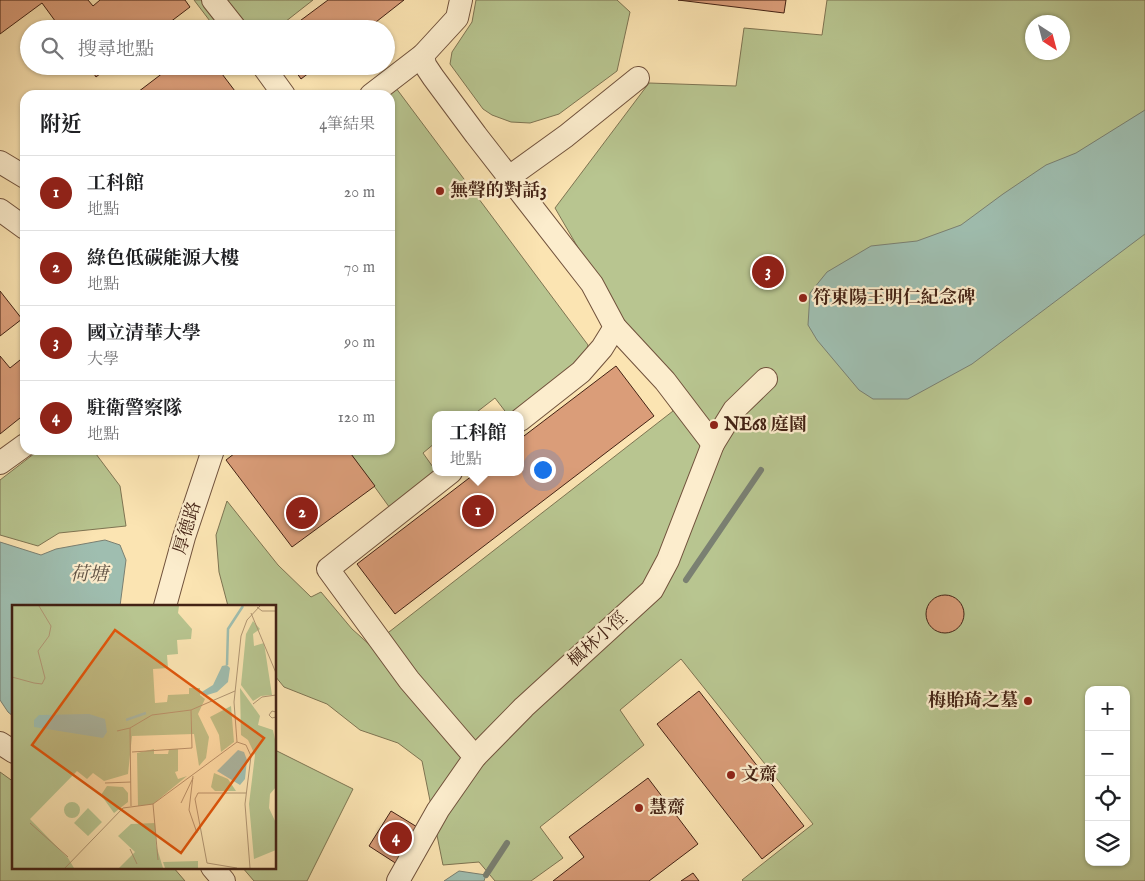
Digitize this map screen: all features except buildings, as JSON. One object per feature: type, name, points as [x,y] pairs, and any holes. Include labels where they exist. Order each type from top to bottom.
[{"type":"lane","points":[[213,0],[229,20]]},
{"type":"lane","points":[[378,90],[423,55],[457,18],[461,0]]},
{"type":"lane","points":[[423,55],[425,65],[433,77],[592,284],[615,327],[665,381],[713,444]]},
{"type":"lane","points":[[270,75],[280,90]]},
{"type":"lane","points":[[509,177],[566,136],[638,78]]},
{"type":"lane","points":[[0,162],[20,174]]},
{"type":"lane","points":[[0,210],[20,224]]},
{"type":"lane","points":[[524,417],[580,372],[602,348],[615,327]]},
{"type":"lane","name":"楓林小徑","points":[[398,881],[438,810],[475,757],[524,706],[652,590],[668,560],[713,444],[734,410],[766,379]]},
{"type":"lane","points":[[0,463],[20,448]]},
{"type":"lane","name":"厚德路","points":[[165,605],[184,537],[211,455]]},
{"type":"lane","points":[[446,476],[328,569],[410,680],[475,757]]},
{"type":"lane","points":[[0,743],[12,751]]},
{"type":"lane","points":[[213,868],[224,881]]},
{"type":"green space","points":[[194,0],[313,0],[287,20],[209,20]]},
{"type":"green space","points":[[476,0],[617,0],[630,12],[617,71],[559,114],[530,123],[511,122],[492,115],[483,109],[450,64],[452,52],[472,22]]},
{"type":"green space","points":[[827,0],[1145,0],[1145,881],[743,881],[813,824],[681,659],[620,710],[644,745],[540,827],[563,858],[531,881],[495,881],[479,862],[443,865],[422,761],[398,743],[360,730],[327,704],[284,687],[276,677],[276,605],[228,605],[219,572],[216,535],[227,501],[278,565],[311,597],[321,592],[352,629],[371,646],[673,411],[555,208],[649,83],[736,86],[744,28],[822,35]]},
{"type":"green space","points":[[390,80],[588,345],[581,372],[524,412],[505,411],[495,398],[478,411],[432,411],[432,446],[423,453],[432,466],[432,476],[395,515],[352,455],[395,455],[395,90],[377,90]]},
{"type":"green space","points":[[32,455],[97,455],[120,486],[126,526],[59,533],[38,546],[0,535],[0,480]]},
{"type":"green space","points":[[276,750],[353,789],[307,881],[254,881],[243,868],[276,868]]},
{"type":"green space","points":[[0,772],[12,781],[12,868],[174,868],[185,881],[0,881]]},
{"type":"water","points":[[1145,110],[1145,234],[972,364],[908,399],[873,399],[859,390],[817,340],[808,325],[810,293],[827,272],[871,246],[917,241],[961,225],[1046,165],[1076,153]]},
{"type":"water","name":"荷塘","points":[[105,540],[120,545],[126,560],[120,605],[12,605],[12,715],[0,700],[0,542],[41,555],[56,549]]},
{"type":"water","points":[[459,871],[486,875],[484,881],[444,881]]},
{"type":"waterway","points":[[686,580],[761,470]]},
{"type":"waterway","points":[[486,875],[507,843]]},
{"type":"place","name":"無聲的對話3","points":[[440,191]]},
{"type":"place","name":"國立清華大學","points":[[768,272]]},
{"type":"place","name":"符東陽王明仁紀念碑","points":[[803,298]]},
{"type":"place","name":"NE68 庭園","points":[[714,425]]},
{"type":"place","name":"工科館","points":[[478,511]]},
{"type":"place","name":"綠色低碳能源大樓","points":[[302,513]]},
{"type":"place","name":"梅貽琦之墓","points":[[1028,701]]},
{"type":"place","name":"文齋","points":[[731,775]]},
{"type":"place","name":"慧齋","points":[[639,808]]},
{"type":"place","name":"駐衛警察隊","points":[[396,838]]}]
